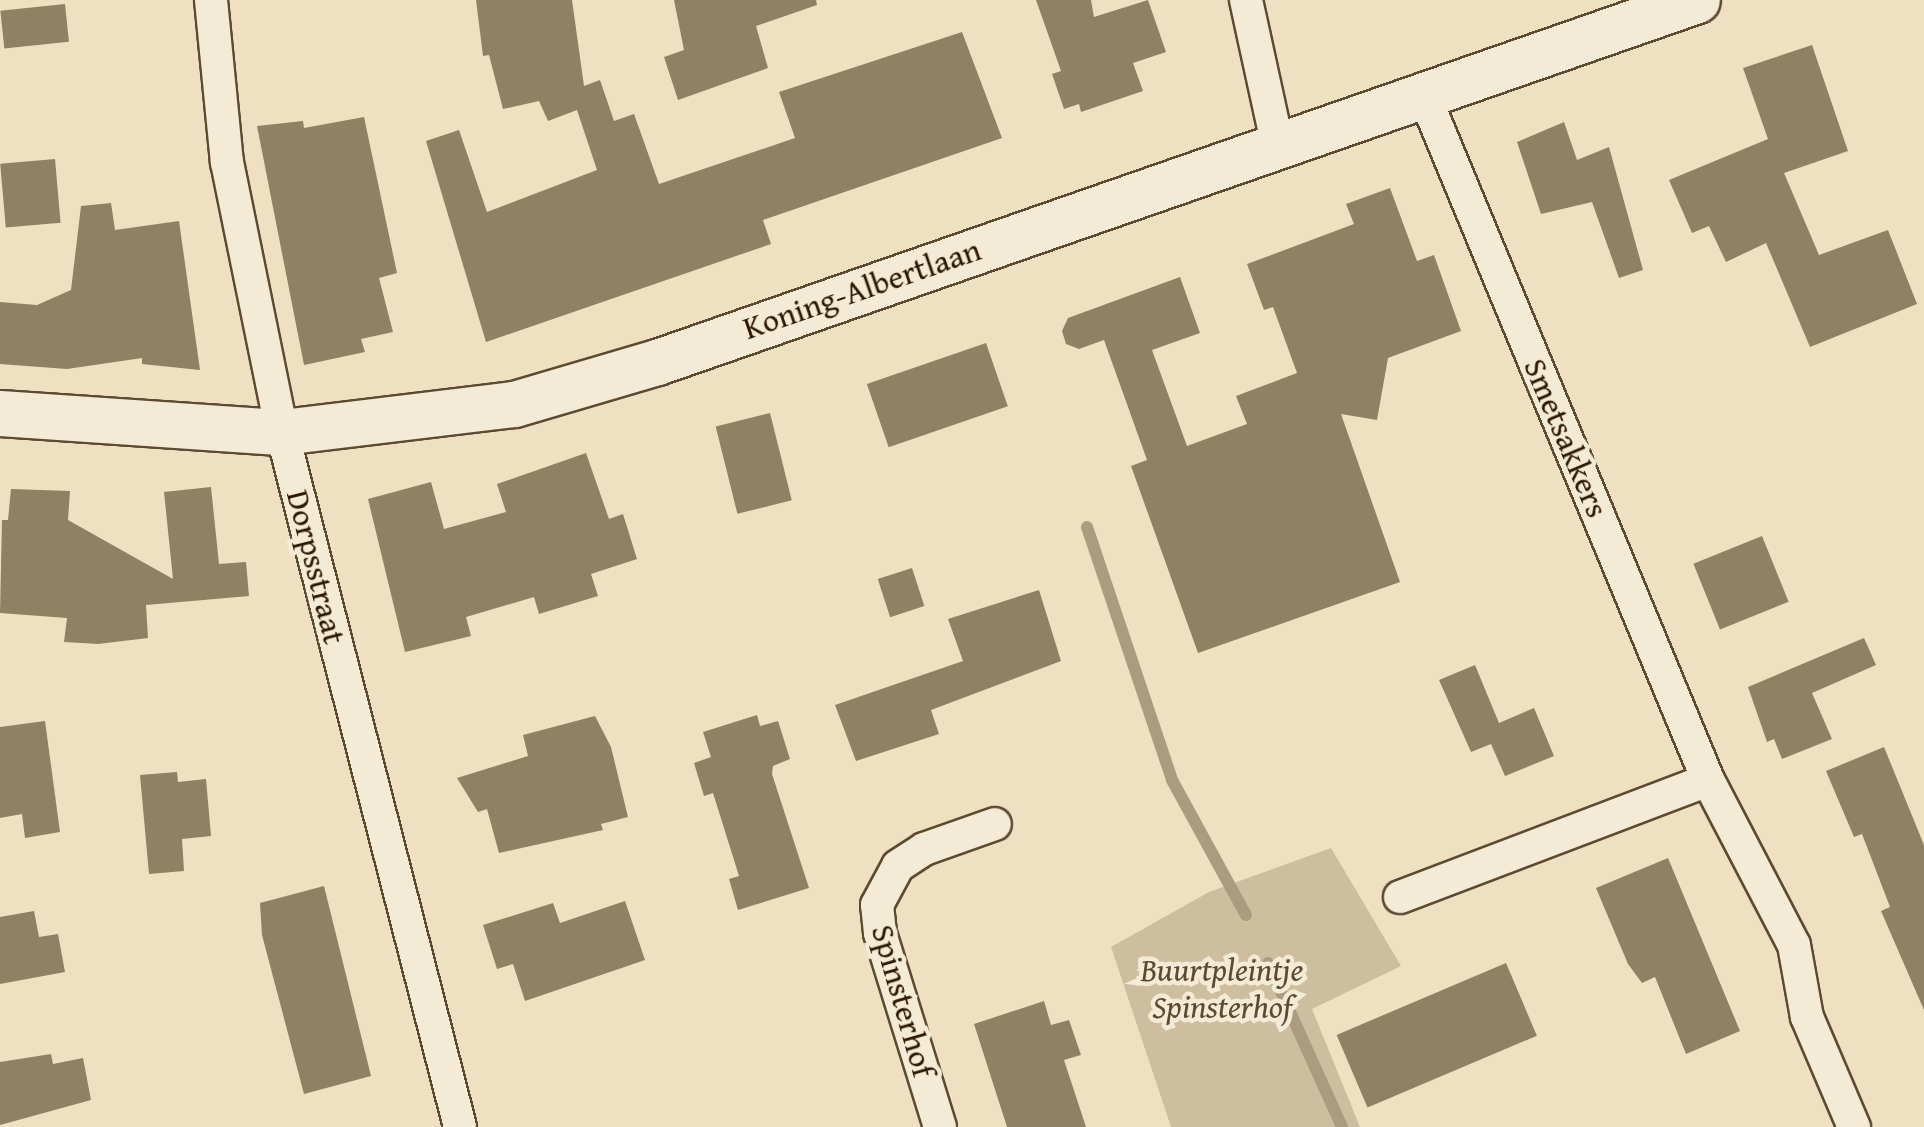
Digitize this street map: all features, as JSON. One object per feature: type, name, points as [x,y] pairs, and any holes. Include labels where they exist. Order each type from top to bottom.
[{"type":"street","name":"Dorpsstraat","points":[[211,0],[227,162],[282,432],[460,1127]]},
{"type":"street","points":[[1246,0],[1277,142]]},
{"type":"street","name":"Koning-Albertlaan","points":[[0,413],[282,432],[514,404],[657,362],[1277,142],[1697,0]]},
{"type":"street","name":"Smetsakkers","points":[[1424,95],[1708,780],[1794,945],[1807,1017],[1854,1127]]},
{"type":"street","points":[[1400,897],[1708,780]]},
{"type":"street","name":"Spinsterhof","points":[[940,1127],[880,933],[877,905],[884,882],[898,866],[924,849],[994,824]]},
{"type":"green space","name":"Buurtpleintje Spinsterhof","points":[[1331,848],[1401,966],[1312,1009],[1360,1127],[1171,1127],[1111,947],[1209,892]]},
{"type":"building","points":[[476,0],[572,0],[584,86],[600,80],[614,121],[634,114],[659,184],[795,138],[779,92],[962,32],[1002,138],[763,220],[771,244],[486,342],[426,141],[459,130],[487,212],[597,170],[577,110],[548,121],[539,101],[503,109],[489,55],[483,56]]},
{"type":"building","points":[[674,0],[816,0],[817,5],[756,26],[768,68],[678,100],[664,57],[684,50]]},
{"type":"building","points":[[1036,0],[1091,0],[1094,17],[1148,0],[1166,52],[1133,63],[1143,91],[1081,112],[1079,104],[1064,109],[1052,74],[1061,71]]},
{"type":"building","points":[[65,4],[69,42],[4,49],[0,11]]},
{"type":"building","points":[[1812,45],[1848,151],[1784,173],[1819,255],[1888,230],[1917,304],[1810,347],[1766,243],[1726,262],[1709,226],[1692,233],[1669,180],[1768,139],[1743,68]]},
{"type":"building","points":[[364,117],[397,273],[379,278],[393,332],[361,339],[365,352],[304,365],[257,126],[303,121],[304,128]]},
{"type":"building","points":[[1564,122],[1577,160],[1609,147],[1643,270],[1619,278],[1592,202],[1541,214],[1517,142]]},
{"type":"building","points":[[55,159],[61,223],[6,228],[0,164]]},
{"type":"building","points":[[1390,188],[1417,261],[1434,255],[1461,331],[1388,358],[1377,420],[1341,414],[1400,582],[1198,653],[1131,466],[1147,460],[1104,340],[1079,349],[1066,344],[1062,331],[1068,318],[1180,277],[1200,333],[1152,350],[1187,446],[1247,424],[1236,396],[1297,373],[1273,307],[1264,310],[1247,264],[1354,224],[1346,204]]},
{"type":"building","points":[[111,203],[115,230],[179,221],[200,370],[142,364],[142,358],[67,369],[0,364],[0,302],[37,305],[71,290],[81,206]]},
{"type":"building","points":[[986,343],[1008,406],[889,447],[867,384]]},
{"type":"building","points":[[770,413],[792,500],[737,514],[716,427]]},
{"type":"building","points":[[586,453],[609,519],[623,514],[637,559],[591,574],[598,596],[539,614],[534,597],[466,617],[471,636],[405,652],[368,499],[431,482],[444,529],[506,512],[497,484]]},
{"type":"building","points":[[211,487],[219,564],[246,562],[249,596],[146,605],[148,638],[98,644],[64,642],[67,618],[0,613],[2,520],[8,520],[11,489],[70,491],[68,520],[173,579],[164,492]]},
{"type":"building","points":[[1762,536],[1789,602],[1720,630],[1693,564]]},
{"type":"building","points":[[912,568],[924,606],[890,617],[878,579]]},
{"type":"building","points":[[1039,590],[1061,661],[931,710],[939,734],[856,761],[835,705],[963,661],[948,619]]},
{"type":"building","points":[[1864,638],[1876,665],[1812,693],[1832,739],[1782,759],[1774,739],[1767,742],[1748,687]]},
{"type":"building","points":[[1475,665],[1499,723],[1534,708],[1554,756],[1505,776],[1491,744],[1471,752],[1439,680]]},
{"type":"building","points":[[757,715],[760,726],[778,721],[790,759],[773,766],[772,774],[809,888],[738,910],[729,879],[739,876],[713,793],[704,796],[694,763],[711,757],[703,732]]},
{"type":"building","points":[[595,716],[611,747],[628,817],[601,824],[603,830],[499,853],[487,809],[478,812],[457,778],[528,756],[523,735]]},
{"type":"building","points":[[45,721],[60,832],[25,838],[22,814],[0,818],[0,727]]},
{"type":"building","points":[[1884,747],[1924,845],[1924,1010],[1881,911],[1890,907],[1862,834],[1854,837],[1826,771]]},
{"type":"building","points":[[177,772],[178,782],[206,779],[211,836],[182,839],[184,871],[149,874],[140,775]]},
{"type":"building","points":[[1668,858],[1740,1031],[1686,1054],[1655,977],[1642,983],[1628,964],[1596,888]]},
{"type":"building","points":[[324,886],[371,1076],[304,1094],[262,935],[260,903]]},
{"type":"building","points":[[625,901],[645,960],[525,1001],[513,964],[497,969],[483,925],[553,903],[560,923]]},
{"type":"building","points":[[34,911],[39,937],[58,934],[65,972],[0,984],[0,917]]},
{"type":"building","points":[[1506,963],[1537,1036],[1367,1108],[1337,1035]]},
{"type":"building","points":[[1044,1001],[1051,1025],[1069,1020],[1081,1055],[1064,1060],[1086,1127],[1007,1127],[974,1024]]},
{"type":"building","points":[[51,1054],[53,1064],[83,1058],[91,1100],[0,1125],[0,1062]]},
{"type":"waterway","points":[[1087,527],[1172,780],[1246,915]]},
{"type":"waterway","points":[[1268,963],[1342,1127]]}]
